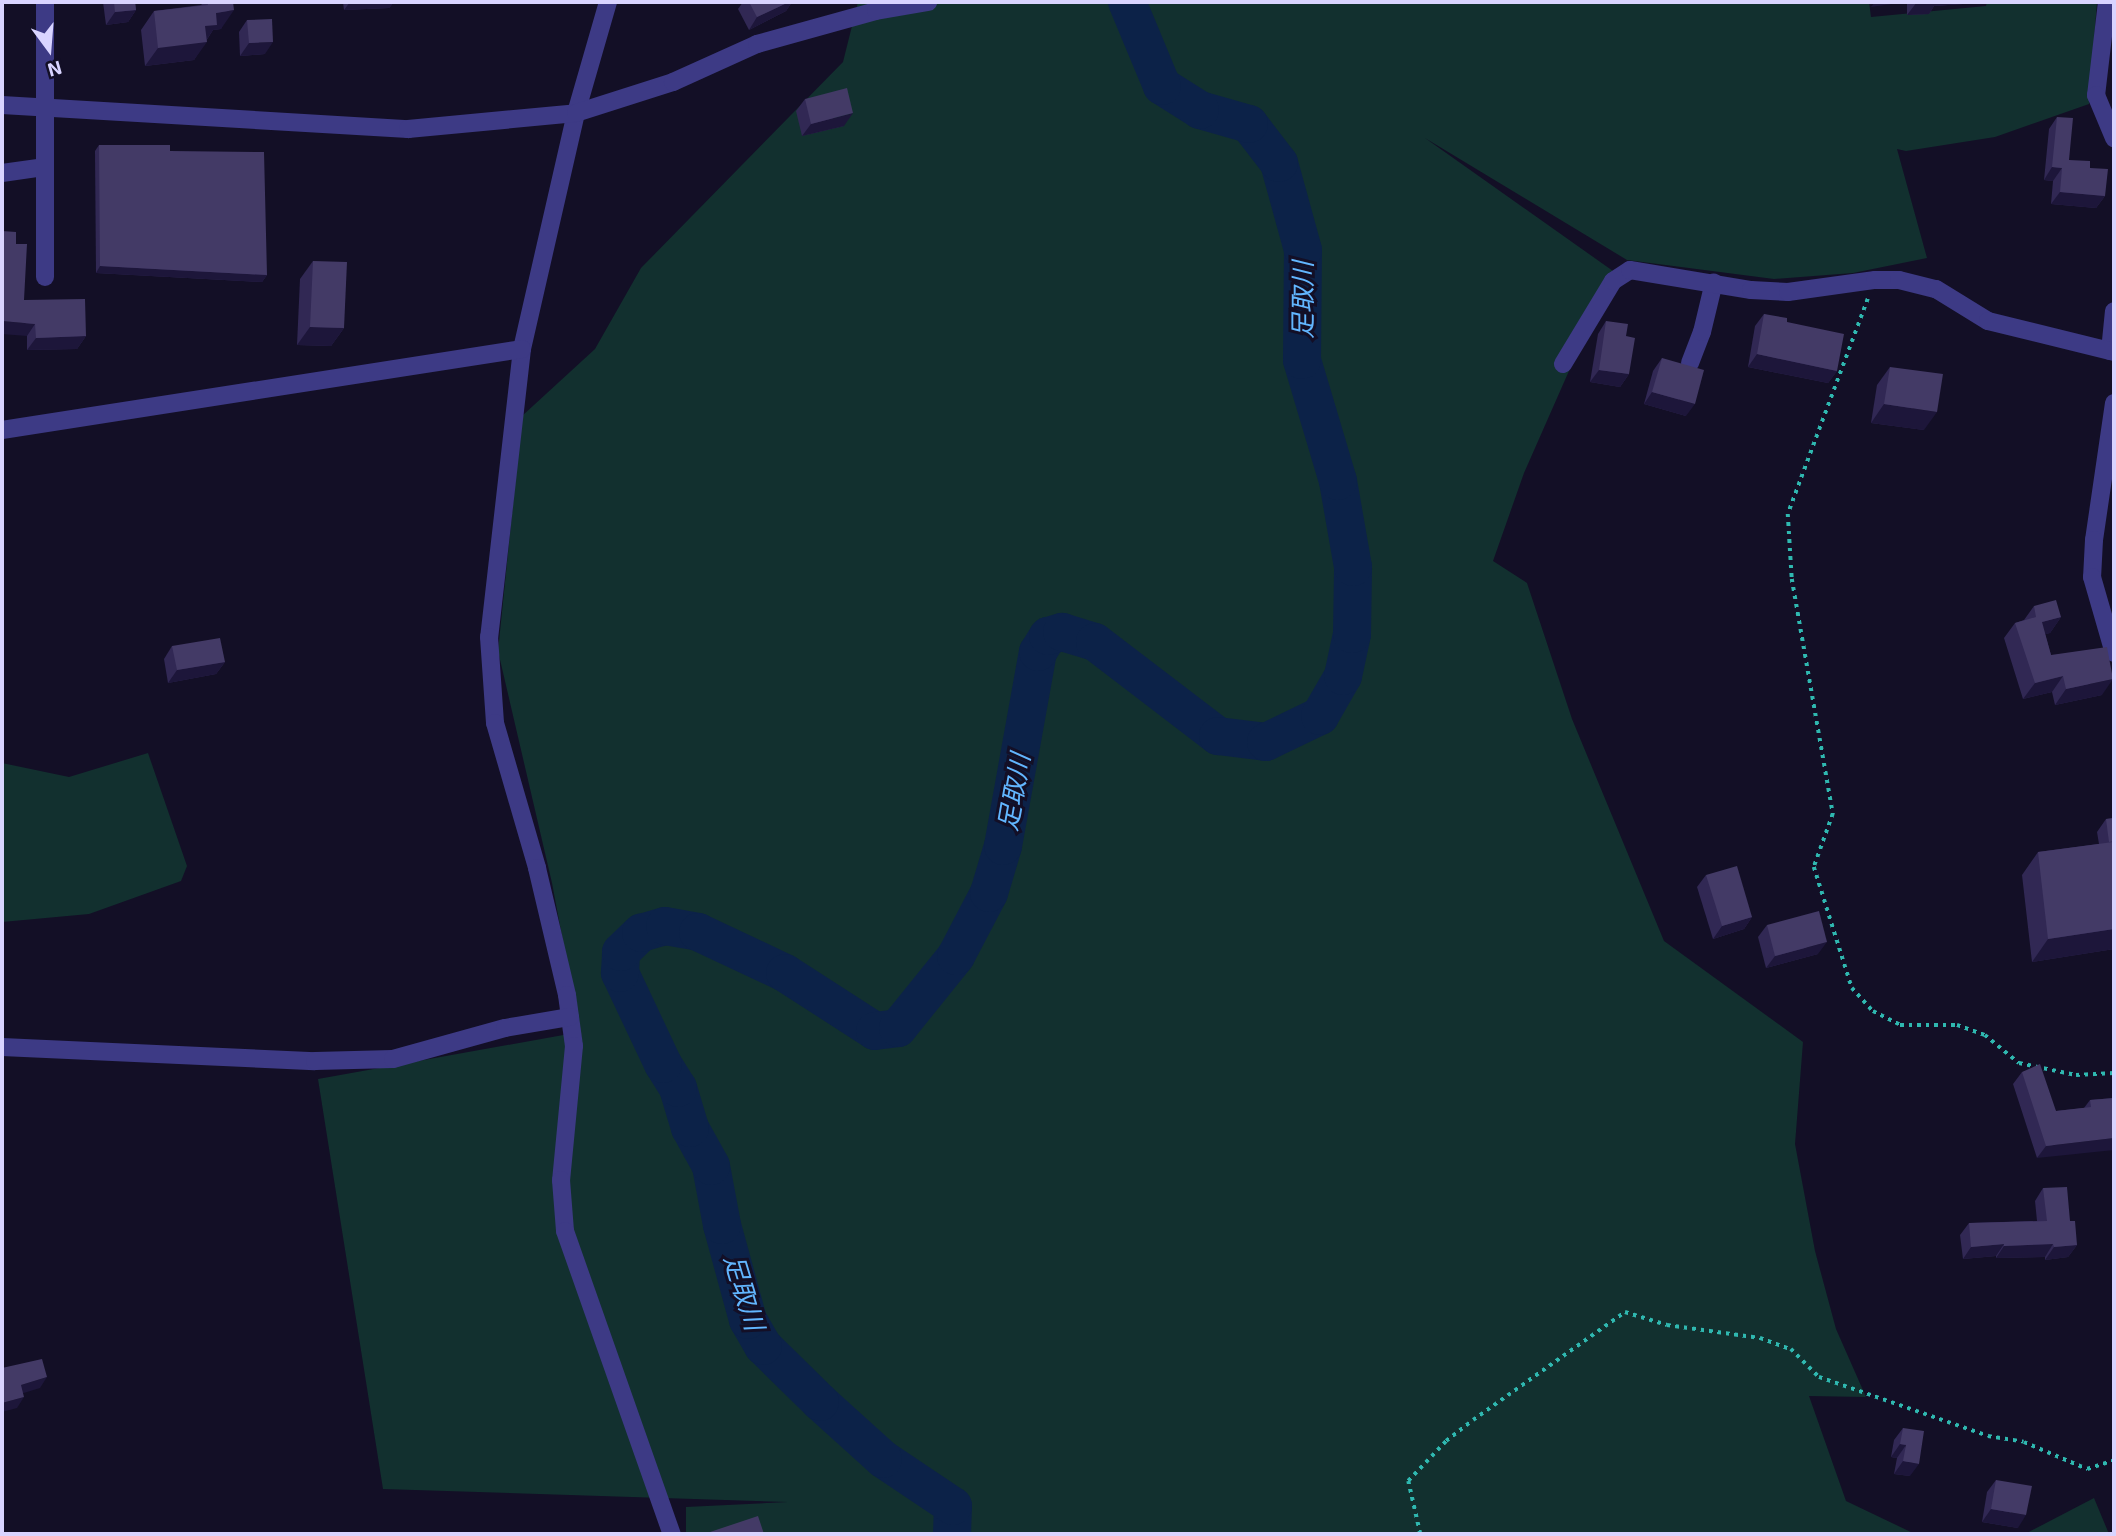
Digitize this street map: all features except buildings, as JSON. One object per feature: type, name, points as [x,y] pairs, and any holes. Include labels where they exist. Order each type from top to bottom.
[{"type":"street","points":[[45,2],[45,277]]},
{"type":"street","points":[[608,2],[576,113],[522,349],[489,636],[495,723],[537,867],[574,1046],[561,1180],[565,1231],[672,1534]]},
{"type":"street","points":[[2,105],[408,129],[576,113],[673,82],[757,44],[876,11],[928,2]]},
{"type":"street","points":[[2107,2],[2095,95],[2114,138]]},
{"type":"street","points":[[2,173],[44,167]]},
{"type":"street","points":[[1563,364],[1613,281],[1630,270],[1751,290],[1788,292],[1875,280],[1899,281],[1936,289],[1987,321],[2112,352],[2114,311]]},
{"type":"street","points":[[1690,363],[1702,332],[1714,282]]},
{"type":"street","points":[[2,430],[522,349]]},
{"type":"street","points":[[2114,403],[2094,540],[2092,578],[2114,653]]},
{"type":"street","points":[[2,1047],[315,1061],[393,1059],[505,1028],[570,1017]]},
{"type":"path","points":[[1875,280],[1788,514],[1792,579],[1833,814],[1814,867],[1852,988],[1872,1011],[1900,1026],[1957,1025],[1966,1028],[1985,1035],[2019,1063],[2076,1075],[2114,1073]]},
{"type":"path","points":[[1420,1534],[1408,1481],[1455,1434],[1625,1312],[1667,1325],[1760,1338],[1791,1349],[1819,1377],[1988,1436],[2024,1442],[2087,1469],[2114,1460]]},
{"type":"green space","points":[[858,2],[1869,2],[1871,17],[1986,6],[1987,2],[2097,2],[2089,104],[1995,137],[1906,151],[1897,149],[1927,258],[1853,273],[1774,279],[1627,260],[1425,138],[1613,271],[1524,473],[1493,561],[1527,583],[1572,719],[1664,941],[1803,1042],[1795,1144],[1815,1251],[1836,1329],[1866,1397],[1809,1396],[1846,1501],[1915,1534],[686,1534],[686,1507],[788,1502],[383,1489],[318,1079],[580,1032],[552,883],[498,651],[522,416],[595,349],[641,268],[843,62]]},
{"type":"green space","points":[[148,753],[187,866],[181,881],[89,914],[2,922],[2,763],[69,777]]},
{"type":"green space","points":[[2094,1498],[2109,1534],[2025,1534]]},
{"type":"waterway","name":"足取川","points":[[952,1534],[953,1506],[883,1459],[820,1402],[763,1346],[748,1320],[722,1225],[711,1166],[690,1128],[678,1088],[663,1064],[620,973],[621,952],[641,933],[665,926],[698,932],[785,973],[875,1031],[898,1028],[956,956],[989,893],[1003,846],[1038,652],[1048,636],[1062,632],[1095,642],[1218,736],[1266,742],[1320,716],[1343,676],[1352,634],[1353,567],[1338,481],[1302,360],[1303,250],[1279,163],[1249,124],[1200,110],[1162,86],[1127,2]]}]
